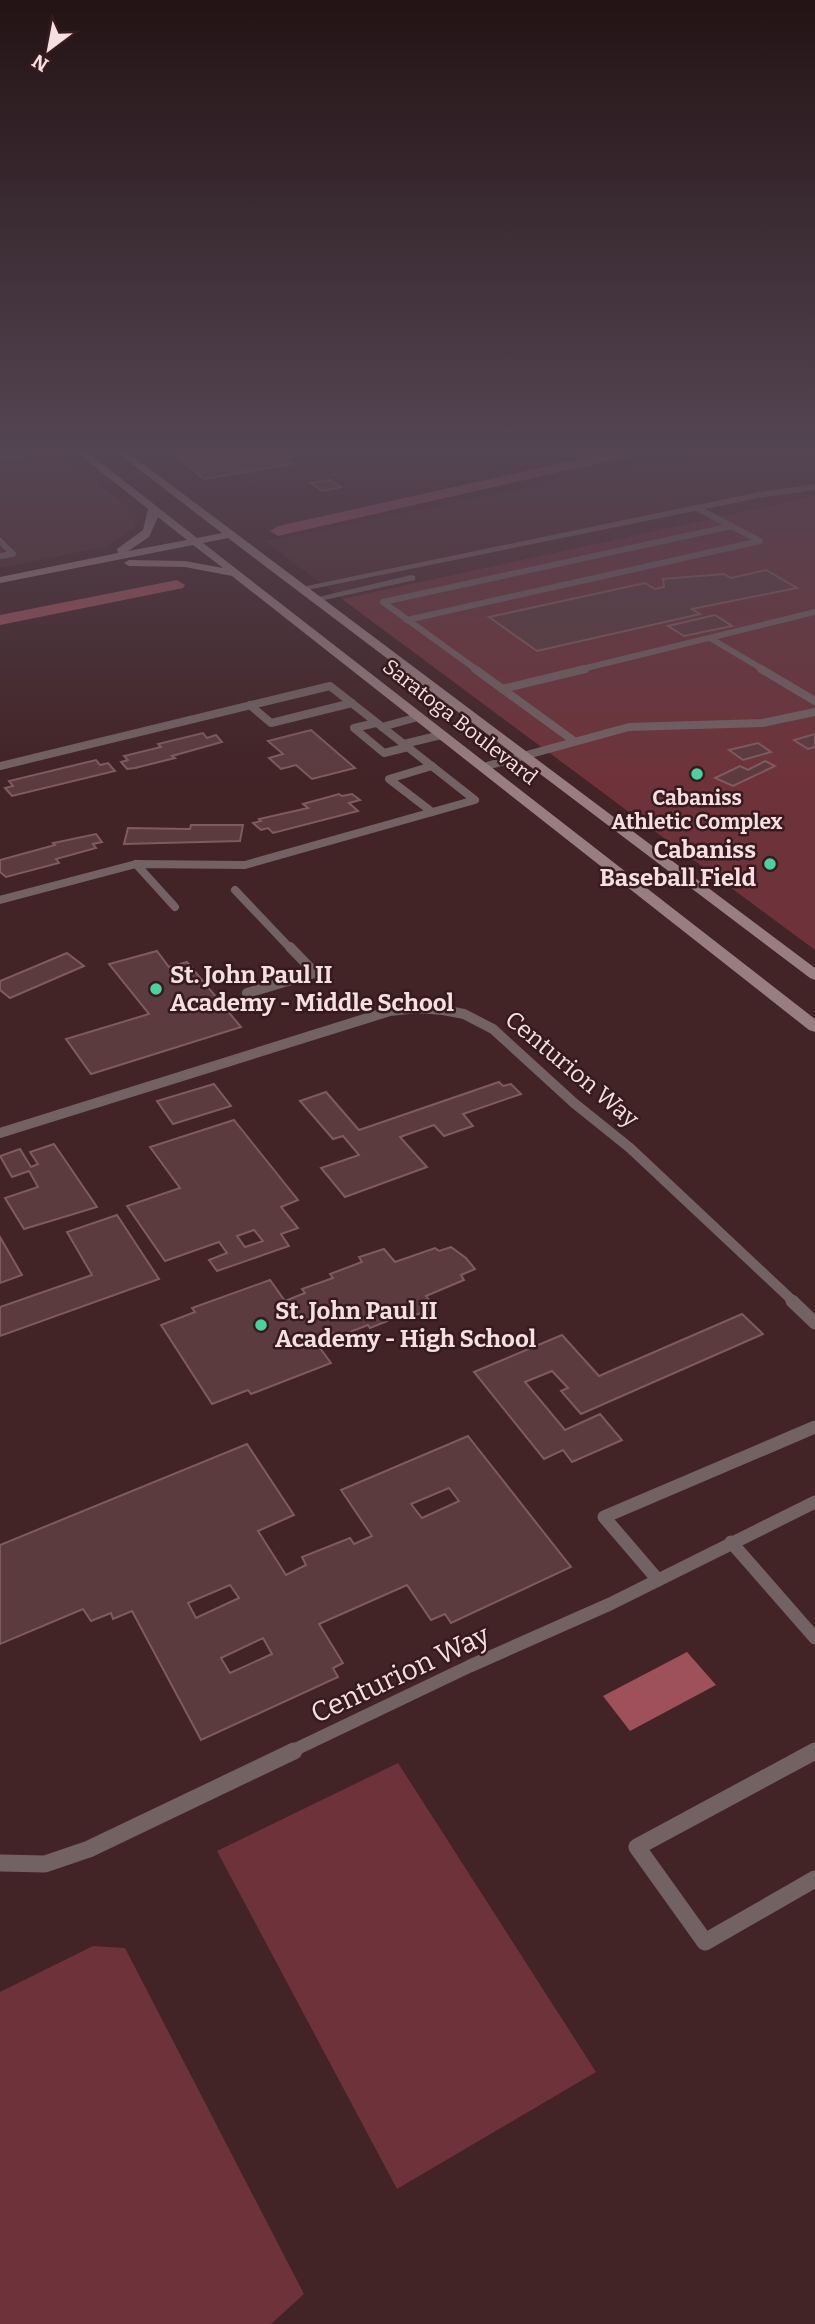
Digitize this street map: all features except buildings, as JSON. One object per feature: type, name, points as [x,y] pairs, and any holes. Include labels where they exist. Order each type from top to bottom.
[{"type":"main road","points":[[0,580],[101,559]]},
{"type":"main road","name":"Saratoga Boulevard","points":[[220,559],[815,1027]]},
{"type":"main road","name":"Saratoga Boulevard","points":[[264,559],[815,975]]},
{"type":"main road","points":[[46,571],[163,562],[214,568],[241,576]]},
{"type":"street","points":[[302,588],[443,559]]},
{"type":"street","points":[[315,599],[498,559]]},
{"type":"lane","points":[[574,741],[383,602],[580,559]]},
{"type":"lane","points":[[407,620],[677,559]]},
{"type":"lane","points":[[546,567],[555,572]]},
{"type":"lane","points":[[564,577],[572,583]]},
{"type":"lane","points":[[502,689],[815,612]]},
{"type":"lane","points":[[710,638],[815,702]]},
{"type":"lane","points":[[0,765],[330,686],[475,800],[245,865],[136,864],[0,900]]},
{"type":"lane","points":[[250,705],[271,723],[352,703]]},
{"type":"lane","points":[[483,766],[629,727],[762,723],[815,712]]},
{"type":"lane","points":[[418,717],[354,728],[384,753],[441,735]]},
{"type":"lane","points":[[432,766],[389,779],[432,812]]},
{"type":"lane","points":[[136,864],[174,906]]},
{"type":"lane","points":[[235,890],[315,973],[247,993]]},
{"type":"lane","name":"Centurion Way","points":[[0,1133],[390,1011],[417,1008],[464,1014],[493,1029],[574,1104],[630,1149],[720,1230],[815,1323]]},
{"type":"lane","points":[[659,1580],[604,1517],[815,1427]]},
{"type":"lane","name":"Centurion Way","points":[[0,1863],[45,1864],[89,1849],[470,1666],[610,1604],[815,1502]]},
{"type":"lane","points":[[731,1542],[815,1638]]},
{"type":"lane","points":[[815,1751],[636,1847],[705,1942],[815,1879]]},
{"type":"shaded area","points":[[0,559],[43,559],[0,568]]},
{"type":"shaded area","points":[[289,559],[524,559],[342,599]]},
{"type":"shaded area","name":"Cabaniss Athletic Complex","points":[[524,559],[815,559],[815,950],[342,599]]},
{"type":"shaded area","points":[[687,1652],[716,1685],[630,1731],[603,1696]]},
{"type":"shaded area","points":[[398,1763],[596,2072],[397,2189],[217,1851]]},
{"type":"shaded area","points":[[93,1946],[125,1948],[304,2294],[271,2324],[0,2324],[0,1992]]},
{"type":"waterway","points":[[0,620],[177,585]]},
{"type":"place","name":"Cabaniss Athletic Complex","points":[[697,774]]},
{"type":"place","name":"Cabaniss Baseball Field","points":[[770,864]]},
{"type":"place","name":"St. John Paul II Academy - Middle School","points":[[156,989]]},
{"type":"place","name":"St. John Paul II Academy - High School","points":[[261,1325]]}]
